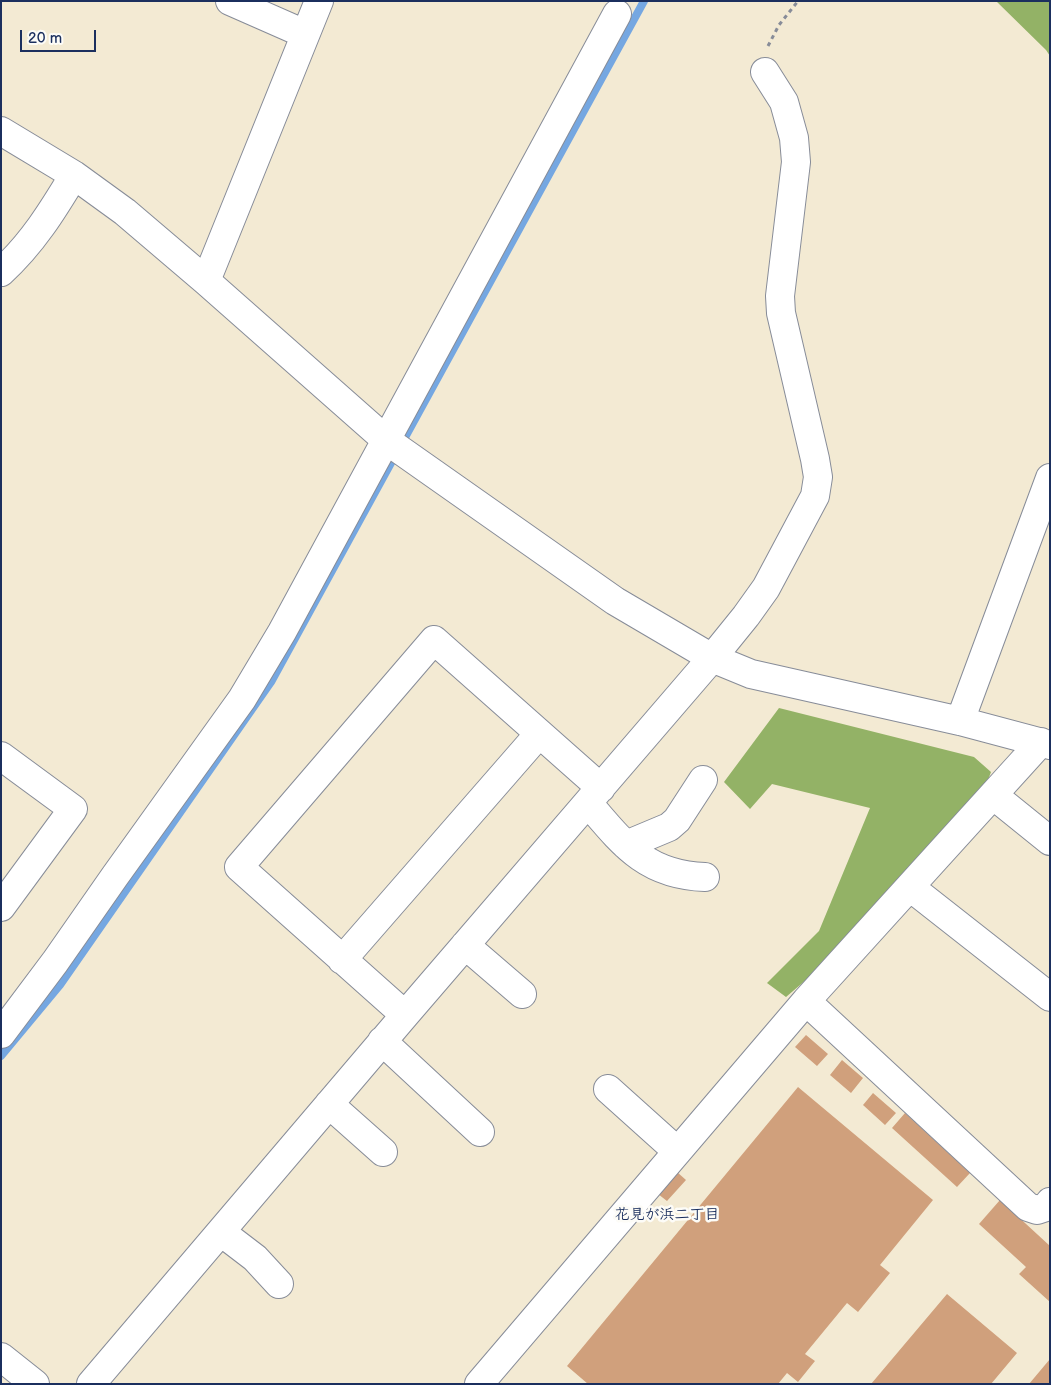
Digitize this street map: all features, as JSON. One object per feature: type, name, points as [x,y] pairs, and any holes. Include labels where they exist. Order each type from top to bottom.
[{"type":"main road","points":[[230,1],[305,34]]},
{"type":"main road","points":[[206,281],[319,1]]},
{"type":"main road","points":[[1,1034],[56,962],[242,699],[282,632],[617,14]]},
{"type":"main road","points":[[91,1384],[382,1041],[712,658],[766,588],[815,496],[818,477],[815,459],[781,313],[780,296],[796,162],[794,138],[784,102],[765,72]]},
{"type":"main road","points":[[1,131],[74,175],[125,212],[386,440],[615,601],[712,658],[751,674],[960,721],[1045,744]]},
{"type":"main road","points":[[1,272],[19,255],[52,212],[74,175]]},
{"type":"main road","points":[[960,721],[1050,478]]},
{"type":"main road","points":[[405,1015],[239,867],[434,640],[539,734],[594,795],[626,845],[635,853],[650,864],[688,876],[705,877]]},
{"type":"main road","points":[[342,960],[539,734]]},
{"type":"main road","points":[[479,1384],[806,1001],[993,795],[1045,744]]},
{"type":"main road","points":[[1,756],[73,809],[1,906]]},
{"type":"main road","points":[[626,845],[669,827],[677,820],[703,780]]},
{"type":"main road","points":[[993,795],[1050,841]]},
{"type":"main road","points":[[910,887],[1050,997]]},
{"type":"main road","points":[[465,945],[522,994]]},
{"type":"main road","points":[[806,1001],[1028,1207],[1038,1210],[1046,1207],[1050,1202]]},
{"type":"main road","points":[[382,1041],[480,1132]]},
{"type":"main road","points":[[608,1090],[677,1151]]},
{"type":"main road","points":[[329,1104],[383,1152]]},
{"type":"main road","points":[[221,1232],[254,1258],[279,1284]]},
{"type":"main road","points":[[1,1356],[35,1384]]},
{"type":"path","points":[[765,72],[764,60],[768,44],[779,25],[798,1]]},
{"type":"green space","points":[[996,1],[1050,1],[1050,56],[1046,50]]},
{"type":"green space","points":[[779,708],[974,757],[991,772],[985,788],[827,962],[786,997],[767,983],[819,931],[870,808],[772,784],[750,809],[724,782]]},
{"type":"building","points":[[806,1035],[828,1054],[817,1066],[795,1047]]},
{"type":"building","points":[[842,1060],[863,1078],[851,1093],[830,1075]]},
{"type":"building","points":[[798,1087],[933,1200],[880,1265],[890,1273],[858,1312],[847,1303],[805,1354],[815,1361],[798,1382],[787,1373],[778,1384],[588,1384],[567,1366]]},
{"type":"building","points":[[873,1093],[896,1113],[885,1125],[863,1105]]},
{"type":"building","points":[[905,1113],[970,1173],[957,1187],[892,1128]]},
{"type":"building","points":[[677,1172],[686,1180],[667,1201],[658,1194]]},
{"type":"building","points":[[1000,1200],[1050,1246],[1050,1302],[1019,1274],[1026,1267],[979,1224]]},
{"type":"building","points":[[947,1294],[1017,1353],[991,1384],[871,1384]]},
{"type":"building","points":[[1050,1359],[1050,1384],[1029,1384]]},
{"type":"waterway","points":[[1,1056],[60,985],[271,682],[644,1]]},
{"type":"district","name":"花見が浜二丁目","points":[[667,1215]]}]
